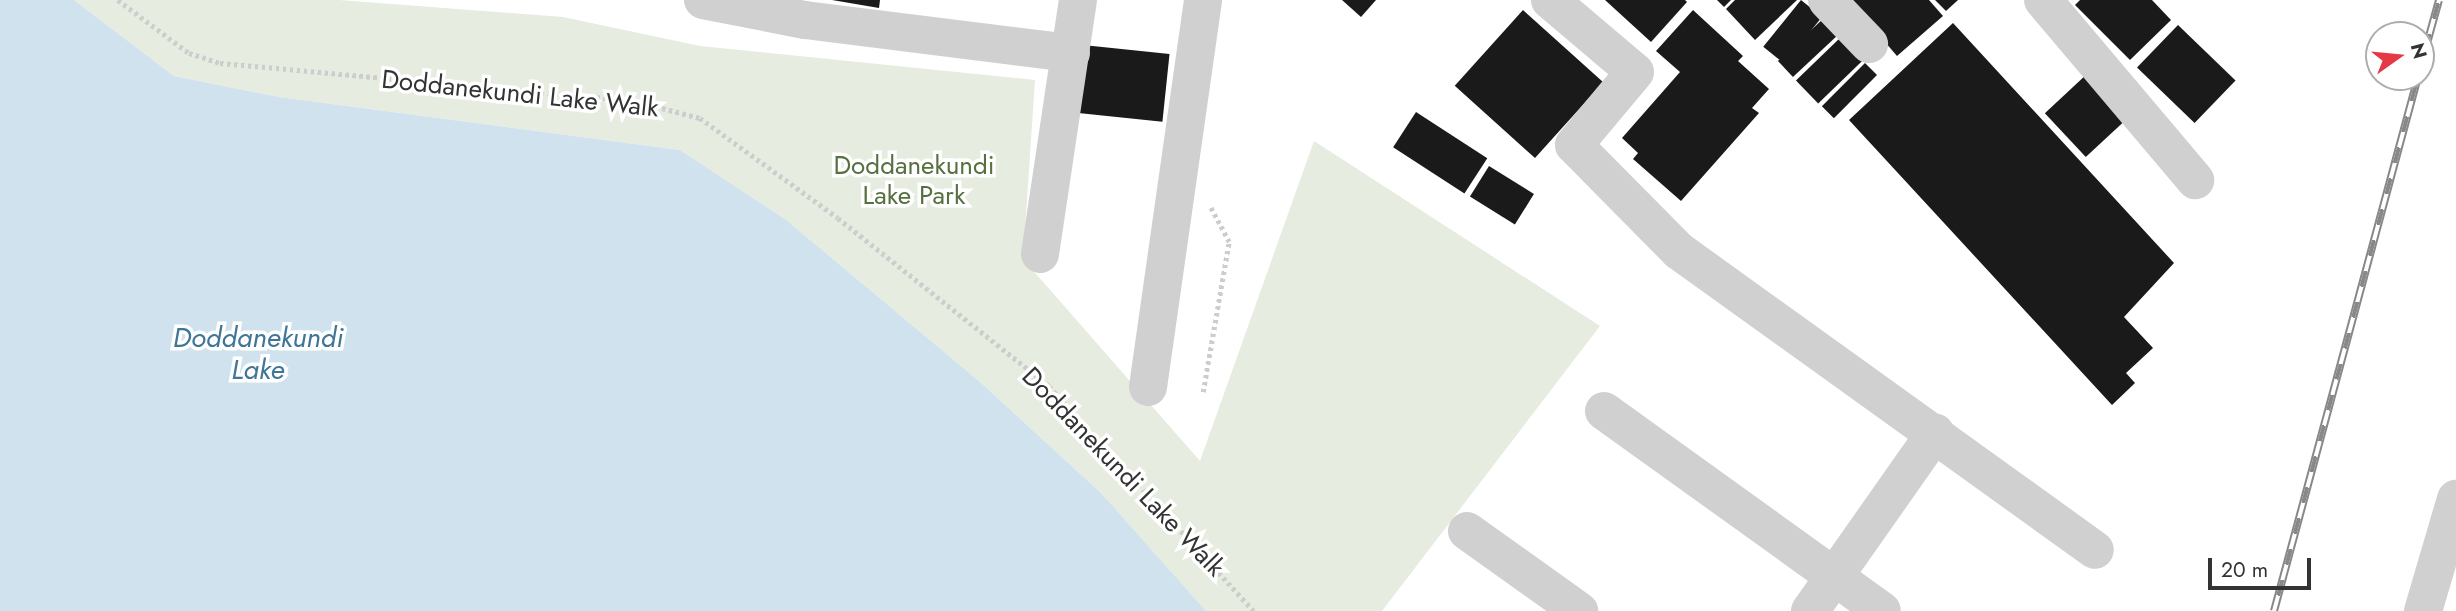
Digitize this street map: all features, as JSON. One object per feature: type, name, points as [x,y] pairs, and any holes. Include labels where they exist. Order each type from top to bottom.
[{"type":"street","points":[[703,0],[806,10],[1071,53]]},
{"type":"street","points":[[1040,254],[1078,0]]},
{"type":"street","points":[[1148,387],[1203,0]]},
{"type":"street","points":[[1550,0],[1635,72],[1574,145],[1679,251],[1936,433],[2095,550]]},
{"type":"street","points":[[1827,0],[1869,44]]},
{"type":"street","points":[[2043,0],[2195,180]]},
{"type":"street","points":[[1604,411],[1882,611]]},
{"type":"street","points":[[1810,611],[1936,433]]},
{"type":"street","points":[[2423,611],[2456,499]]},
{"type":"street","points":[[1467,531],[1579,611]]},
{"type":"path","name":"Doddanekundi Lake Walk","points":[[118,0],[189,53],[220,63],[635,101],[700,118],[838,218],[1049,386],[1254,611]]},
{"type":"path","points":[[1180,163],[1229,242],[1203,392]]},
{"type":"green space","name":"Doddanekundi Lake Park","points":[[74,0],[339,0],[563,17],[700,46],[1035,80],[1023,259],[1200,461],[1314,141],[1600,326],[1382,611],[1206,611],[1102,494],[979,381],[785,219],[680,150],[279,97],[174,76]]},
{"type":"water","name":"Doddanekundi Lake","points":[[0,0],[74,0],[174,76],[279,97],[680,150],[785,219],[979,381],[1102,494],[1206,611],[0,611]]},
{"type":"building","points":[[832,0],[880,0],[879,8]]},
{"type":"building","points":[[1342,0],[1376,0],[1361,17]]},
{"type":"building","points":[[1605,0],[1685,0],[1687,2],[1651,42]]},
{"type":"building","points":[[1717,0],[1731,0],[1724,7]]},
{"type":"building","points":[[1735,0],[1797,0],[1755,40],[1726,9]]},
{"type":"building","points":[[1801,0],[1822,17],[1784,64],[1763,47]]},
{"type":"building","points":[[1849,0],[1929,0],[1943,16],[1897,56]]},
{"type":"building","points":[[1935,0],[1958,0],[1946,11]]},
{"type":"building","points":[[2080,0],[2152,0],[2171,20],[2130,60],[2075,5]]},
{"type":"building","points":[[1523,10],[1603,82],[1535,158],[1455,86]]},
{"type":"building","points":[[1693,10],[1743,56],[1738,61],[1769,89],[1752,108],[1759,113],[1681,201],[1633,159],[1638,153],[1622,138],[1680,72],[1656,51]]},
{"type":"building","points":[[1824,18],[1839,34],[1793,77],[1778,61]]},
{"type":"building","points":[[1953,23],[2174,263],[2124,317],[2153,348],[2126,373],[2135,383],[2112,405],[1849,120]]},
{"type":"building","points":[[2178,25],[2236,81],[2195,123],[2137,67]]},
{"type":"building","points":[[1842,36],[1864,59],[1818,103],[1796,80]]},
{"type":"building","points":[[1083,45],[1170,54],[1162,122],[1076,113]]},
{"type":"building","points":[[1865,63],[1877,75],[1834,118],[1822,106]]},
{"type":"building","points":[[2088,73],[2129,117],[2086,157],[2045,113]]},
{"type":"building","points":[[1416,112],[1487,158],[1464,194],[1393,147]]},
{"type":"building","points":[[1489,166],[1534,194],[1515,225],[1470,197]]},
{"type":"railway","points":[[2433,21],[2439,0]]},
{"type":"railway","points":[[2274,611],[2414,91]]}]
